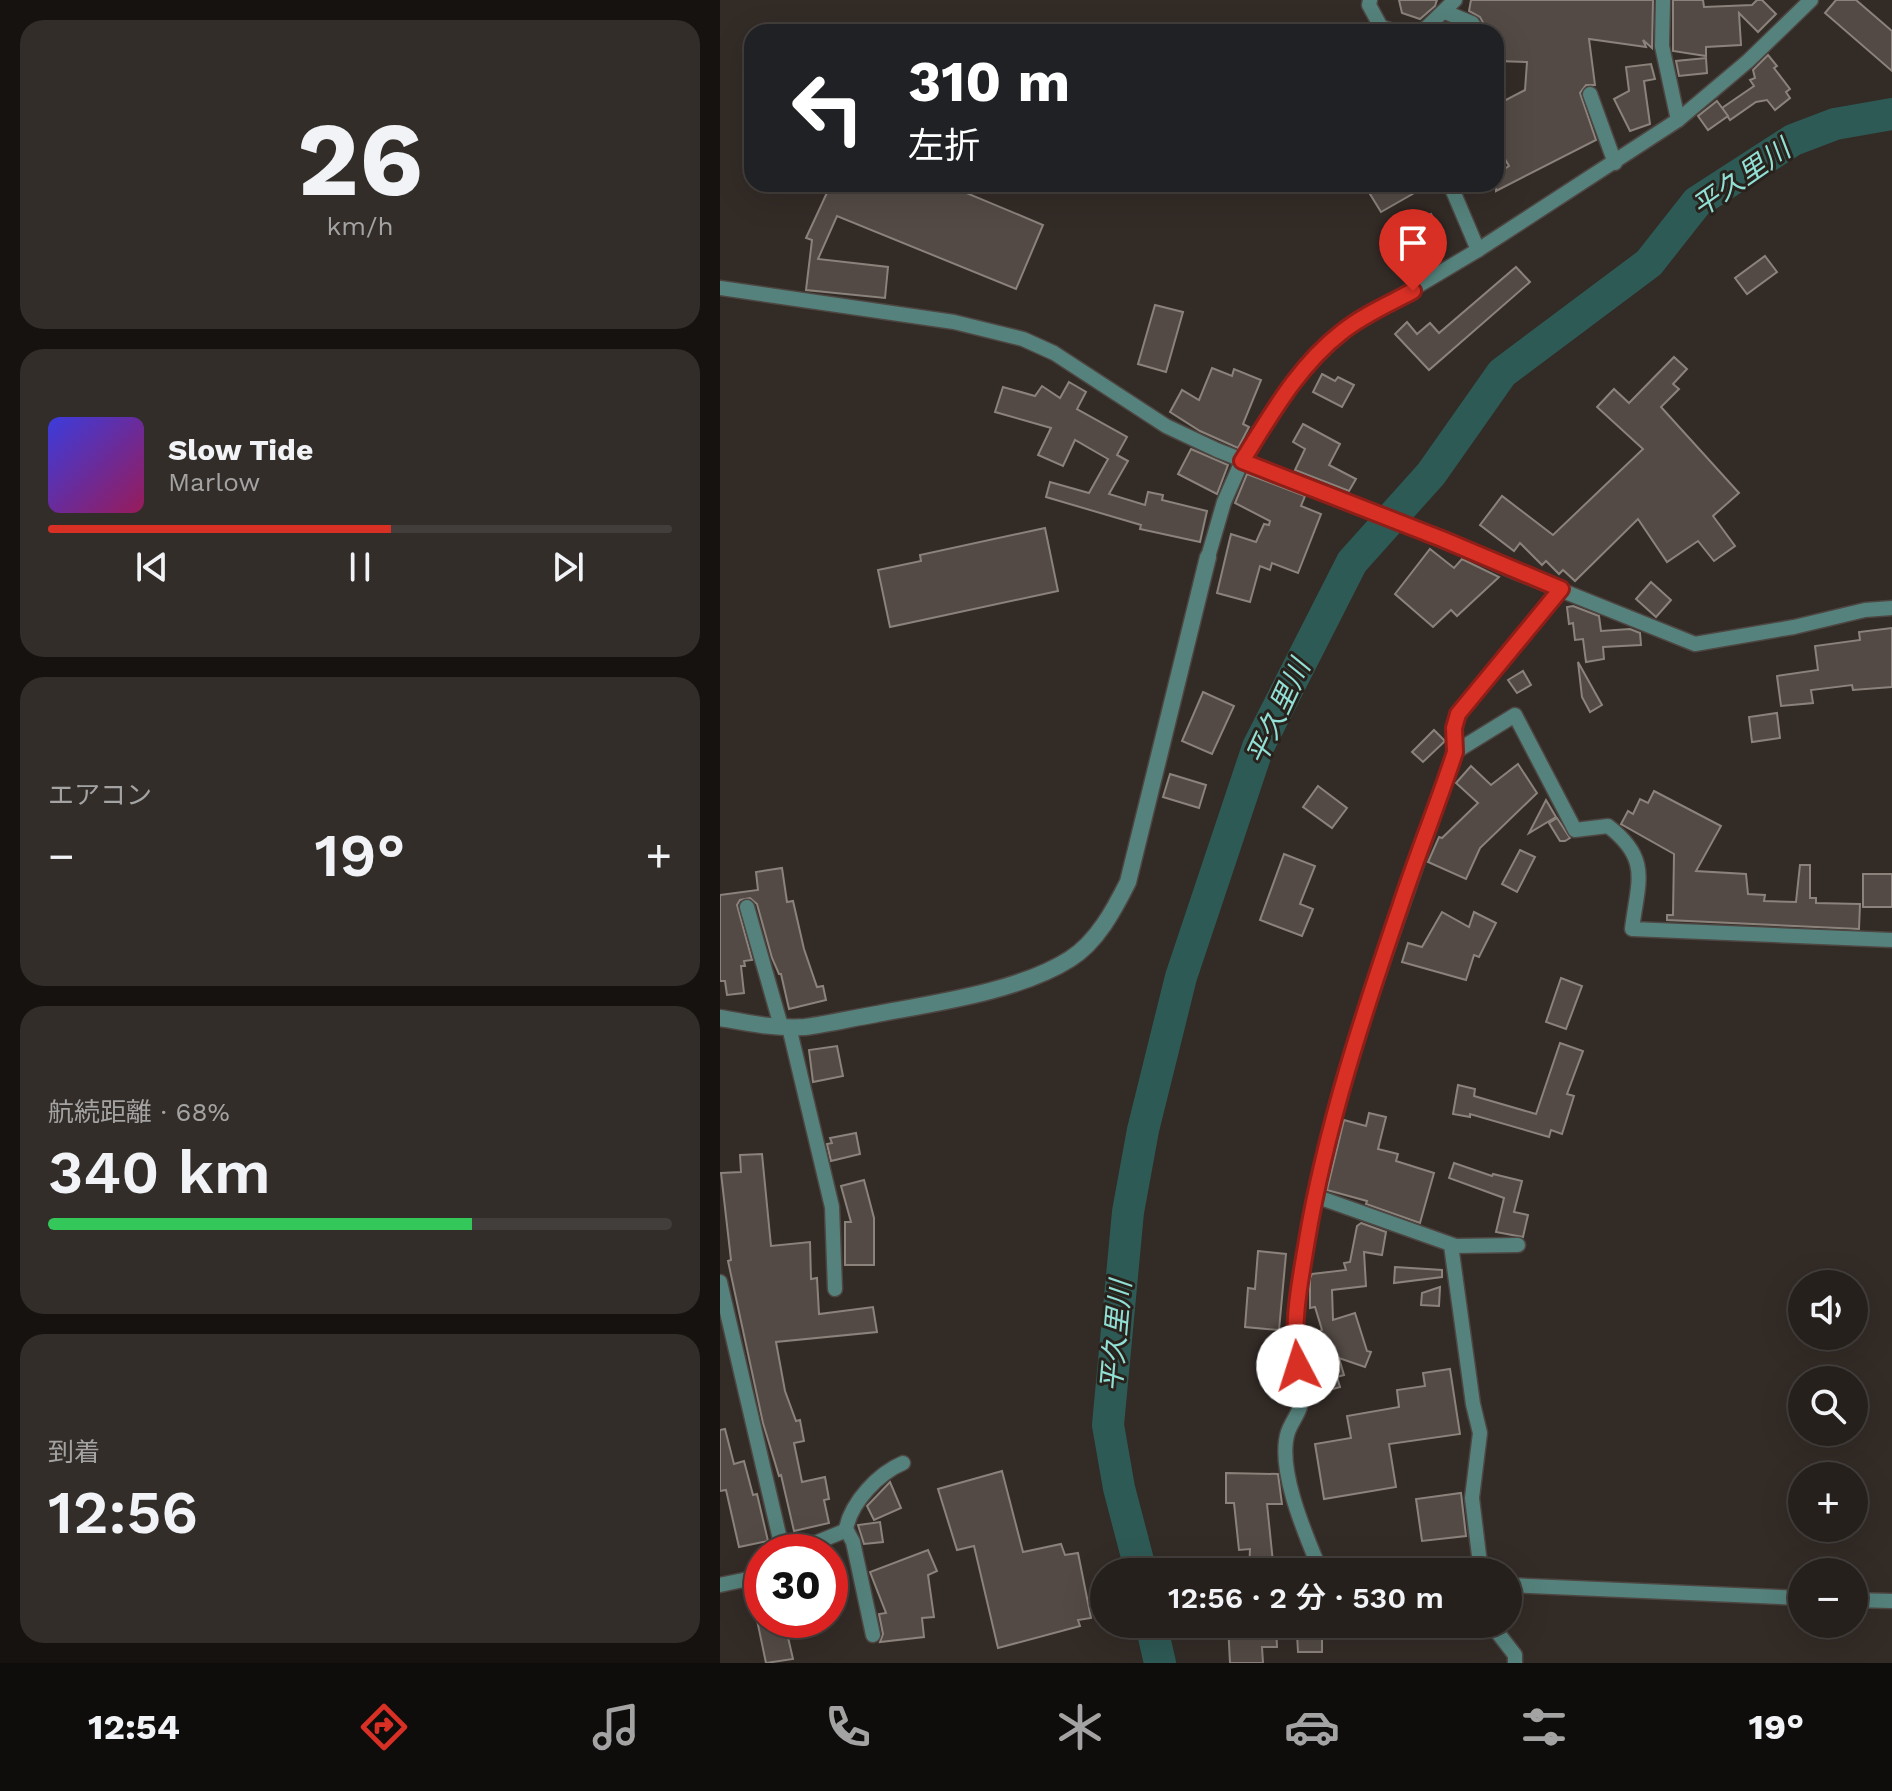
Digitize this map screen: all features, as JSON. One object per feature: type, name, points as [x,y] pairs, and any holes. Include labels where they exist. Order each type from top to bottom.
[{"type":"street","points":[[1370,0],[1369,5],[1379,24]]},
{"type":"street","points":[[1431,24],[1455,0]]},
{"type":"street","points":[[1663,0],[1662,46],[1678,120]]},
{"type":"street","points":[[720,1018],[806,1027],[919,1006],[1023,982],[1072,958],[1093,939],[1128,882],[1224,502],[1242,461],[1300,373],[1332,340],[1367,316],[1478,250],[1678,120],[1748,61],[1811,0]]},
{"type":"street","points":[[1445,12],[1473,24]]},
{"type":"street","points":[[1590,94],[1615,163]]},
{"type":"street","points":[[1453,192],[1478,250]]},
{"type":"street","points":[[720,288],[954,322],[1023,339],[1054,353],[1166,426],[1242,461],[1442,539],[1695,644],[1794,627],[1865,610],[1892,608]]},
{"type":"street","points":[[1316,1558],[1293,1497],[1287,1458],[1288,1433],[1298,1417],[1302,1394],[1293,1337],[1296,1302],[1315,1196],[1335,1115],[1386,950],[1455,752],[1454,728],[1458,714],[1561,589]]},
{"type":"street","points":[[1455,752],[1515,715],[1575,830],[1608,826],[1634,851],[1640,869],[1632,929],[1892,940]]},
{"type":"street","points":[[747,907],[785,1027],[832,1207],[835,1289]]},
{"type":"street","points":[[1315,1196],[1451,1245],[1518,1245]]},
{"type":"street","points":[[1451,1245],[1473,1404],[1480,1433],[1472,1498],[1479,1558]]},
{"type":"street","points":[[720,1282],[779,1534]]},
{"type":"street","points":[[873,1635],[853,1542],[846,1529],[848,1515],[888,1469],[903,1463]]},
{"type":"street","points":[[838,1534],[846,1529]]},
{"type":"street","points":[[720,1585],[744,1580]]},
{"type":"street","points":[[1522,1586],[1788,1597]]},
{"type":"street","points":[[1868,1600],[1892,1601]]},
{"type":"street","points":[[1502,1638],[1515,1655],[1515,1663]]},
{"type":"building","points":[[1399,0],[1437,0],[1435,6],[1420,19],[1402,13]]},
{"type":"building","points":[[1471,0],[1653,0],[1652,48],[1643,40],[1646,47],[1589,39],[1595,85],[1586,85],[1580,93],[1596,140],[1504,187],[1504,169],[1509,166],[1504,158],[1504,101],[1525,90],[1527,62],[1504,61],[1504,24],[1484,24],[1480,17],[1469,11]]},
{"type":"building","points":[[1673,0],[1703,0],[1704,7],[1752,5],[1762,0],[1776,14],[1758,32],[1739,13],[1741,45],[1706,47],[1706,56],[1673,51]]},
{"type":"building","points":[[1836,0],[1856,0],[1892,31],[1892,71],[1825,13]]},
{"type":"building","points":[[1768,55],[1790,89],[1786,92],[1790,98],[1775,110],[1767,100],[1756,102],[1730,120],[1722,108],[1754,86],[1750,80],[1755,78],[1753,70]]},
{"type":"building","points":[[1706,58],[1707,73],[1679,76],[1676,61]]},
{"type":"building","points":[[1651,64],[1655,79],[1644,81],[1650,124],[1630,131],[1614,99],[1629,91],[1626,67]]},
{"type":"building","points":[[1717,101],[1728,116],[1708,130],[1698,116]]},
{"type":"building","points":[[827,192],[964,192],[1043,225],[1016,289],[837,216],[818,259],[888,267],[885,298],[806,290],[812,240],[806,238]]},
{"type":"building","points":[[1374,192],[1416,192],[1381,212],[1370,194]]},
{"type":"building","points":[[1431,214],[1442,233],[1397,261],[1385,243]]},
{"type":"building","points":[[1765,256],[1777,272],[1747,294],[1735,278]]},
{"type":"building","points":[[1516,267],[1530,282],[1429,370],[1395,334],[1407,322],[1417,334],[1430,323],[1439,333]]},
{"type":"building","points":[[1155,305],[1183,312],[1166,372],[1138,364]]},
{"type":"building","points":[[1674,357],[1687,369],[1673,384],[1679,389],[1661,407],[1739,493],[1713,516],[1735,546],[1714,561],[1698,541],[1667,562],[1638,519],[1575,581],[1563,570],[1559,574],[1546,561],[1542,565],[1520,543],[1514,551],[1480,525],[1502,496],[1553,535],[1643,449],[1597,407],[1614,389],[1629,403]]},
{"type":"building","points":[[1212,368],[1232,376],[1234,369],[1261,380],[1243,424],[1249,427],[1238,448],[1200,431],[1170,412],[1182,390],[1199,400]]},
{"type":"building","points":[[1322,374],[1354,385],[1342,407],[1313,392]]},
{"type":"building","points":[[1069,382],[1086,392],[1077,409],[1127,437],[1117,455],[1128,461],[1109,494],[1145,505],[1148,492],[1163,495],[1162,500],[1207,511],[1200,542],[1140,529],[1141,525],[1046,497],[1050,482],[1089,493],[1108,459],[1075,440],[1063,466],[1038,455],[1051,428],[995,412],[1003,387],[1035,396],[1042,386],[1060,398]]},
{"type":"building","points":[[1303,424],[1340,444],[1329,465],[1356,479],[1349,491],[1295,470],[1305,449],[1293,442]]},
{"type":"building","points":[[1191,449],[1228,465],[1217,494],[1178,474]]},
{"type":"building","points":[[1247,474],[1305,496],[1301,506],[1321,514],[1298,573],[1272,563],[1270,570],[1260,566],[1250,602],[1217,593],[1231,534],[1256,542],[1264,524],[1269,525],[1270,521],[1235,503]]},
{"type":"building","points":[[1045,528],[1058,591],[890,627],[878,570],[921,561],[920,555]]},
{"type":"building","points":[[1430,549],[1454,568],[1462,559],[1499,577],[1457,616],[1451,610],[1433,627],[1395,594]]},
{"type":"building","points":[[1651,582],[1671,600],[1656,617],[1636,599]]},
{"type":"building","points":[[1573,606],[1599,616],[1601,631],[1630,629],[1640,633],[1641,645],[1603,647],[1604,659],[1586,662],[1583,639],[1575,640],[1573,623],[1569,624],[1567,607]]},
{"type":"building","points":[[1892,628],[1892,687],[1853,690],[1852,685],[1811,690],[1813,703],[1781,706],[1777,676],[1818,670],[1815,646],[1860,640],[1859,632]]},
{"type":"building","points":[[1578,662],[1602,705],[1590,712],[1582,697]]},
{"type":"building","points":[[1523,671],[1531,685],[1517,693],[1508,680]]},
{"type":"building","points":[[1203,692],[1234,706],[1212,754],[1182,741]]},
{"type":"building","points":[[1777,713],[1780,738],[1752,742],[1749,717]]},
{"type":"building","points":[[1434,730],[1445,741],[1423,762],[1412,752]]},
{"type":"building","points":[[1518,764],[1537,793],[1480,848],[1466,879],[1428,862],[1439,837],[1442,838],[1478,803],[1456,783],[1471,766],[1491,785]]},
{"type":"building","points":[[1170,774],[1206,785],[1199,808],[1163,797]]},
{"type":"building","points":[[1318,786],[1347,808],[1332,828],[1303,807]]},
{"type":"building","points":[[1654,791],[1721,826],[1696,871],[1746,874],[1748,894],[1765,895],[1764,901],[1796,902],[1800,865],[1810,865],[1810,898],[1816,898],[1816,903],[1860,904],[1859,929],[1667,920],[1667,915],[1673,915],[1674,854],[1621,824],[1628,811],[1633,814],[1640,799],[1648,803]]},
{"type":"building","points":[[1546,800],[1556,817],[1529,833]]},
{"type":"building","points":[[1557,818],[1570,838],[1565,841],[1560,841],[1549,823]]},
{"type":"building","points":[[1520,850],[1535,857],[1517,892],[1502,884]]},
{"type":"building","points":[[1284,854],[1315,866],[1300,904],[1313,909],[1302,936],[1260,920]]},
{"type":"building","points":[[782,868],[787,902],[793,901],[804,949],[817,987],[823,986],[826,1000],[789,1009],[781,974],[772,958],[757,904],[750,898],[740,900],[737,905],[752,960],[744,961],[745,966],[741,966],[744,993],[727,995],[725,981],[720,981],[720,895],[758,890],[756,872]]},
{"type":"building","points":[[1863,874],[1892,874],[1892,907],[1863,907]]},
{"type":"building","points":[[1442,912],[1469,927],[1474,912],[1496,923],[1479,957],[1474,955],[1466,980],[1402,962],[1408,943],[1422,947]]},
{"type":"building","points":[[1561,978],[1582,986],[1566,1029],[1546,1022]]},
{"type":"building","points":[[1560,1043],[1583,1051],[1567,1094],[1574,1096],[1562,1134],[1551,1130],[1549,1137],[1470,1114],[1470,1117],[1453,1114],[1458,1085],[1475,1089],[1474,1096],[1536,1114]]},
{"type":"building","points":[[837,1046],[843,1076],[813,1082],[809,1050]]},
{"type":"building","points":[[1369,1113],[1386,1117],[1378,1149],[1398,1154],[1396,1161],[1434,1173],[1420,1223],[1366,1204],[1367,1201],[1327,1190],[1344,1120],[1366,1126]]},
{"type":"building","points":[[856,1133],[860,1154],[831,1161],[827,1144],[832,1143],[830,1138]]},
{"type":"building","points":[[762,1154],[771,1246],[810,1242],[811,1279],[817,1278],[819,1314],[873,1307],[877,1332],[776,1342],[785,1391],[796,1421],[800,1420],[804,1441],[794,1443],[802,1482],[825,1477],[829,1499],[824,1500],[829,1523],[794,1531],[781,1475],[763,1423],[728,1261],[731,1260],[721,1173],[741,1172],[740,1155]]},
{"type":"building","points":[[1454,1163],[1492,1176],[1522,1181],[1514,1212],[1528,1215],[1523,1237],[1496,1232],[1504,1198],[1449,1178]]},
{"type":"building","points":[[864,1180],[874,1218],[874,1265],[845,1265],[845,1222],[851,1222],[841,1186]]},
{"type":"building","points":[[1361,1223],[1386,1232],[1382,1255],[1364,1252],[1366,1286],[1332,1290],[1333,1320],[1355,1313],[1367,1351],[1371,1352],[1365,1367],[1339,1358],[1344,1375],[1337,1377],[1340,1387],[1318,1393],[1304,1341],[1304,1337],[1322,1330],[1315,1307],[1310,1308],[1310,1278],[1312,1274],[1346,1270],[1344,1263],[1350,1262],[1357,1226]]},
{"type":"building","points":[[1258,1251],[1286,1254],[1279,1330],[1245,1327],[1248,1288],[1255,1289]]},
{"type":"building","points":[[1395,1267],[1442,1270],[1442,1277],[1394,1283]]},
{"type":"building","points":[[1440,1287],[1439,1306],[1421,1305],[1422,1293]]},
{"type":"building","points":[[1450,1369],[1460,1434],[1389,1444],[1396,1487],[1324,1499],[1315,1444],[1351,1438],[1347,1416],[1399,1407],[1397,1390],[1425,1386],[1423,1373]]},
{"type":"building","points":[[725,1429],[734,1464],[744,1461],[753,1495],[757,1494],[766,1534],[744,1534],[744,1546],[739,1547],[726,1490],[720,1491],[720,1430]]},
{"type":"building","points":[[1002,1471],[1023,1552],[1061,1544],[1065,1555],[1078,1553],[1090,1618],[1078,1620],[1080,1626],[998,1648],[974,1546],[957,1550],[938,1489]]},
{"type":"building","points":[[1226,1473],[1278,1474],[1282,1504],[1267,1504],[1273,1558],[1250,1558],[1250,1549],[1239,1550],[1234,1503],[1226,1503]]},
{"type":"building","points":[[890,1482],[901,1508],[874,1520],[867,1506]]},
{"type":"building","points":[[1461,1493],[1466,1536],[1422,1541],[1416,1499]]},
{"type":"building","points":[[880,1522],[883,1542],[864,1544],[858,1525]]},
{"type":"building","points":[[928,1550],[937,1571],[928,1575],[934,1617],[922,1618],[924,1637],[880,1642],[883,1634],[879,1614],[886,1613],[870,1572]]},
{"type":"building","points":[[761,1638],[788,1638],[793,1659],[766,1663]]},
{"type":"building","points":[[1229,1638],[1277,1638],[1277,1647],[1262,1647],[1263,1663],[1230,1663]]},
{"type":"building","points":[[1297,1638],[1322,1638],[1322,1652],[1298,1652]]},
{"type":"waterway","name":"平久里川","points":[[1137,1558],[1119,1488],[1108,1425],[1128,1212],[1143,1130],[1181,977],[1258,747],[1352,562],[1431,474],[1502,373],[1649,263],[1697,202],[1793,140],[1835,124],[1892,114]]},
{"type":"waterway","name":"平久里川","points":[[1154,1638],[1160,1663]]},
{"type":"route","points":[[1298,1366],[1293,1337],[1296,1302],[1313,1202],[1335,1115],[1384,957],[1455,752],[1454,728],[1458,714],[1561,589],[1242,461],[1300,373],[1322,349],[1342,331],[1413,291]]}]
